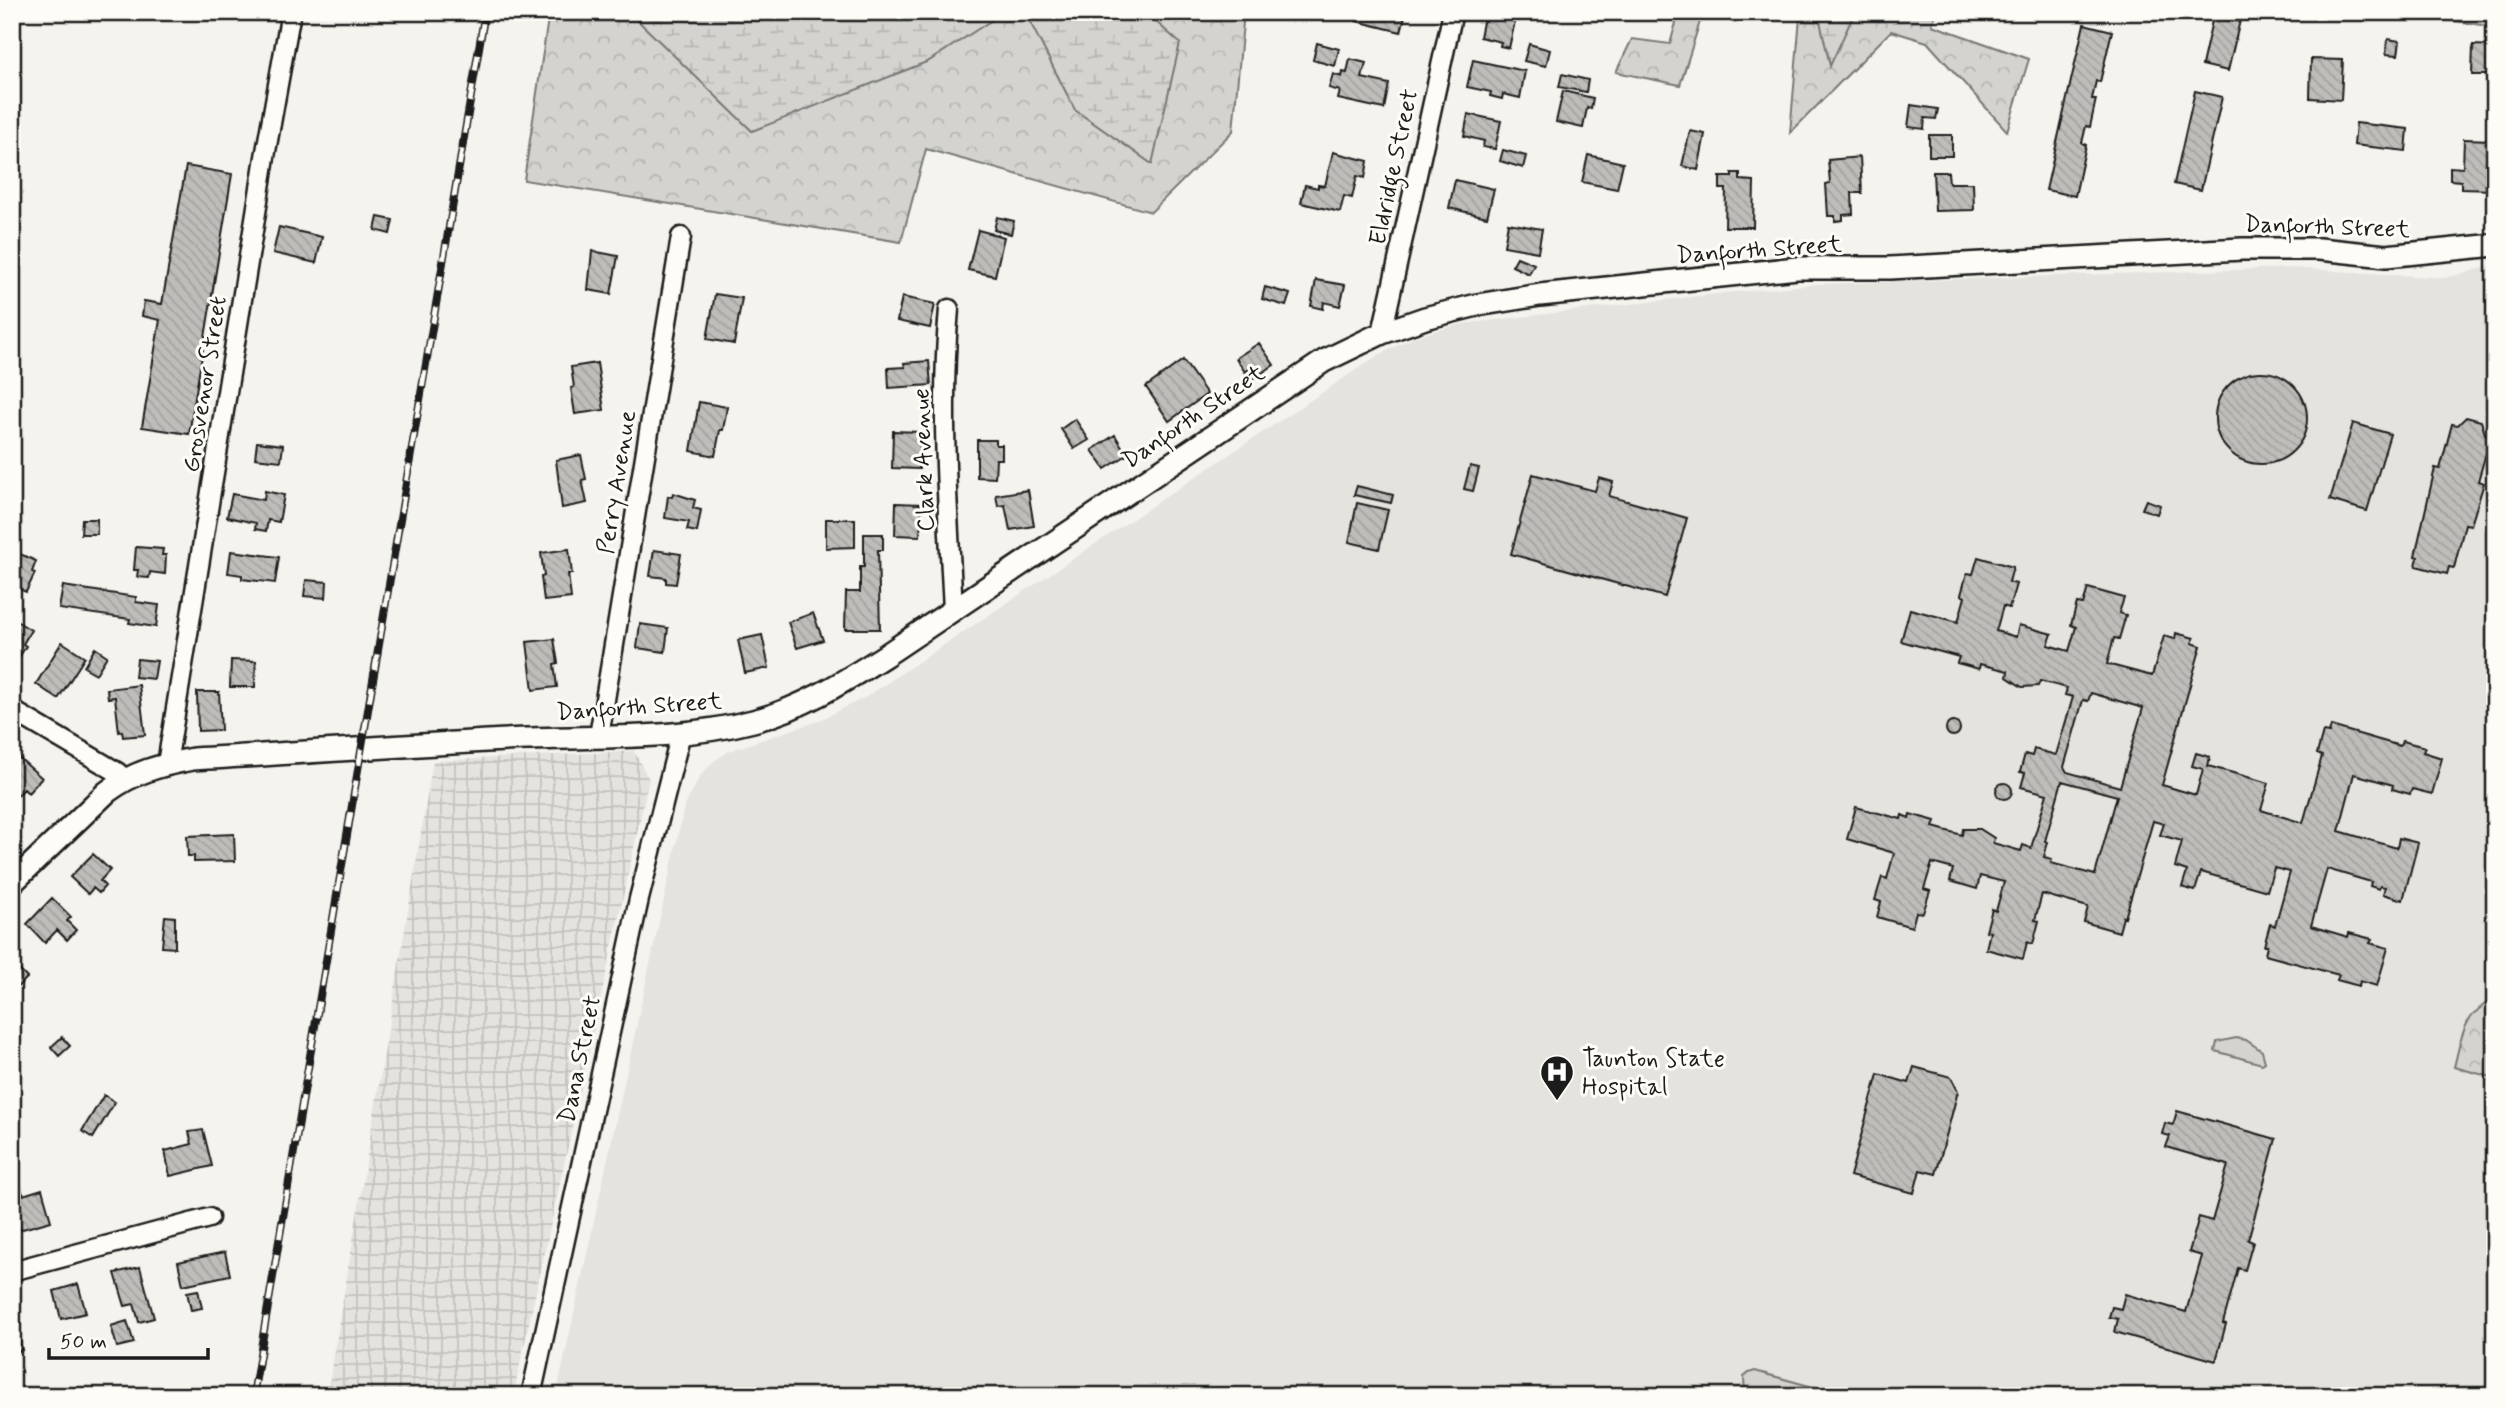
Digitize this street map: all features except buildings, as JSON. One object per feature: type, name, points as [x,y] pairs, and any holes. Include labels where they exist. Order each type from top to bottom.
[{"type":"street","name":"Grosvenor Street","points":[[167,764],[291,12]]},
{"type":"street","name":"Eldridge Street","points":[[1382,333],[1453,12]]},
{"type":"street","name":"Perry Avenue","points":[[599,736],[681,237]]},
{"type":"street","name":"Danforth Street","points":[[12,883],[83,813],[125,779],[167,764],[193,759],[681,733],[727,728],[783,712],[861,671],[1306,372],[1342,351],[1382,333],[1447,312],[1540,295],[1797,268],[1890,268],[2242,248],[2319,249],[2386,257],[2495,245]]},
{"type":"street","name":"Clark Avenue","points":[[949,309],[944,373],[944,422],[953,610]]},
{"type":"street","points":[[12,710],[113,769],[125,779]]},
{"type":"street","name":"Dana Street","points":[[531,1396],[639,899],[681,733]]},
{"type":"street","points":[[12,1271],[209,1218]]},
{"type":"shaded area","name":"Taunton State Hospital","points":[[2495,265],[2495,1396],[556,1396],[684,808],[700,776],[713,762],[729,751],[818,721],[866,697],[1380,354],[1417,336],[1461,324],[1818,284],[2291,268],[2444,278]]},
{"type":"shaded area","points":[[634,751],[649,779],[513,1396],[327,1396],[433,761]]},
{"type":"green space","points":[[549,12],[1244,12],[1233,131],[1151,212],[926,149],[901,242],[524,180]]},
{"type":"green space","points":[[1004,12],[929,61],[752,131],[631,14]]},
{"type":"green space","points":[[1025,12],[1145,12],[1180,43],[1152,164],[1075,110]]},
{"type":"green space","points":[[1679,12],[1703,12],[1680,85],[1616,72],[1632,39],[1670,44]]},
{"type":"green space","points":[[1786,12],[1936,12],[1932,25],[2029,59],[2007,131],[1927,42],[1891,31],[1790,133],[1800,17]]},
{"type":"green space","points":[[1818,12],[1855,12],[1830,66]]},
{"type":"green space","points":[[2395,12],[2495,12],[2495,27]]},
{"type":"green space","points":[[2495,997],[2495,1078],[2454,1067],[2465,1026],[2476,1012]]},
{"type":"green space","points":[[2236,1038],[2246,1040],[2262,1051],[2265,1062],[2262,1064],[2215,1051],[2217,1042]]},
{"type":"green space","points":[[1755,1371],[1831,1392],[1830,1396],[1745,1396],[1744,1377]]},
{"type":"railway","points":[[253,1396],[485,12]]},
{"type":"place","name":"Taunton State Hospital","points":[[1557,1102]]}]
